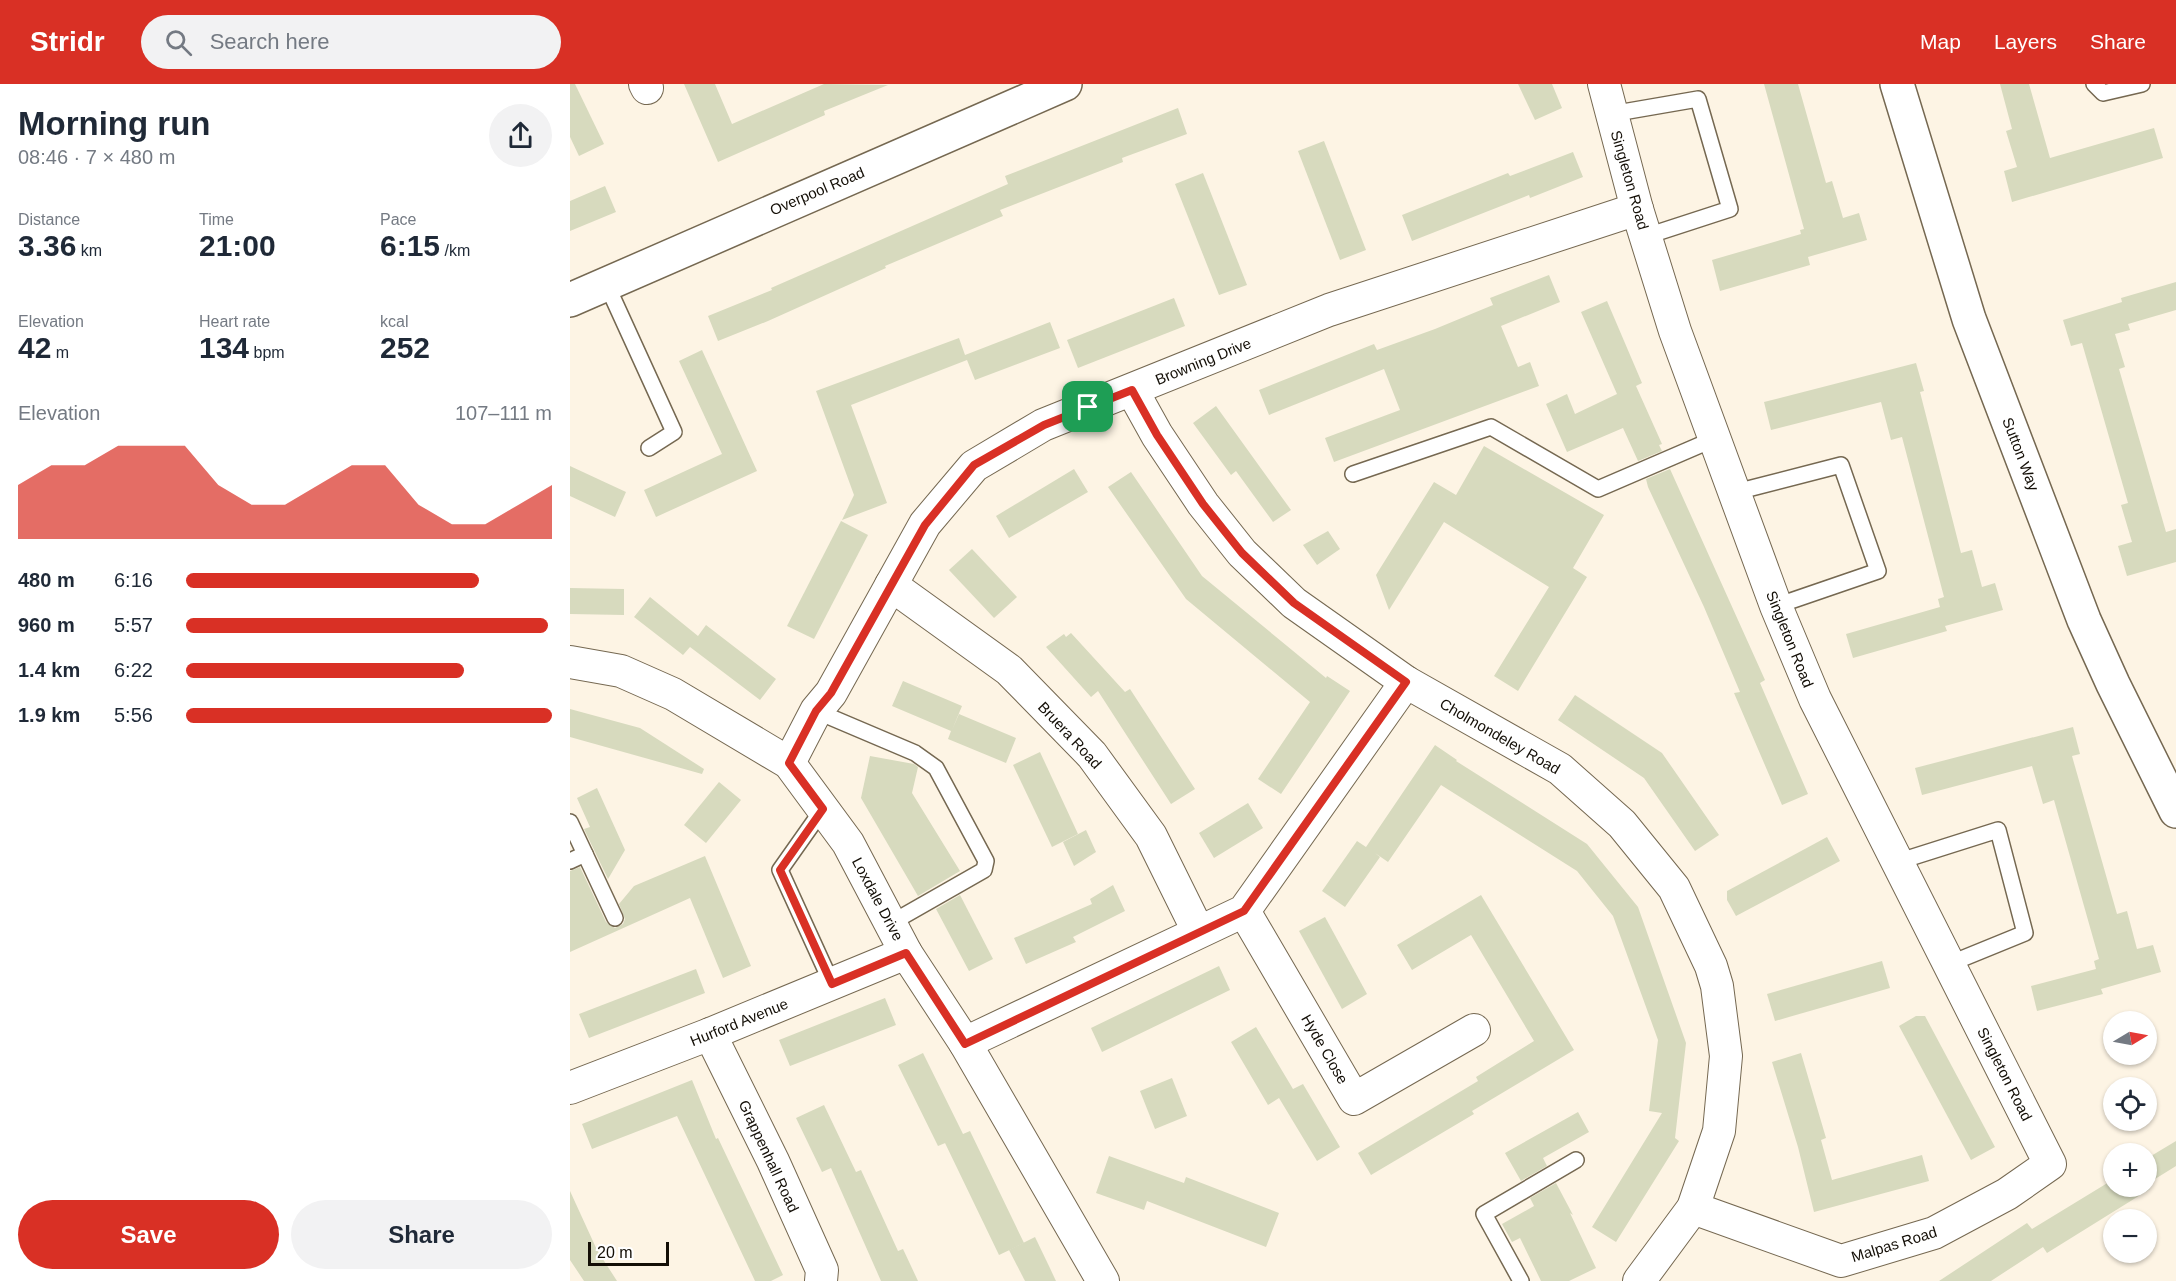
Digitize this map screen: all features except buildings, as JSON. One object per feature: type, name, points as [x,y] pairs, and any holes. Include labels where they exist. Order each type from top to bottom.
[{"type":"main road","name":"Overpool Road","points":[[570,300],[1065,84]]},
{"type":"main road","name":"Sutton Way","points":[[1897,84],[1969,319],[2076,597],[2113,684],[2176,811]]},
{"type":"street","name":"Singleton Road","points":[[1607,99],[1675,331],[1776,606],[1815,699],[2050,1164]]},
{"type":"street","name":"Browning Drive","points":[[789,763],[816,711],[831,693],[925,525],[974,465],[1044,425],[1329,310],[1642,223]]},
{"type":"street","name":"Cholmondeley Road","points":[[1132,390],[1157,435],[1203,504],[1242,553],[1294,603],[1406,682],[1560,769],[1622,824],[1674,888],[1714,976],[1726,1056],[1719,1131],[1693,1208],[1639,1281]]},
{"type":"street","name":"Bruera Road","points":[[891,585],[1008,670],[1092,755],[1151,836],[1198,931]]},
{"type":"street","name":"Loxdale Drive","points":[[570,662],[621,671],[673,694],[789,763],[848,843],[906,953],[965,1044],[1103,1281]]},
{"type":"street","points":[[965,1044],[1244,911],[1406,682]]},
{"type":"street","name":"Hyde Close","points":[[1244,911],[1354,1099],[1474,1030]]},
{"type":"street","name":"Hurford Avenue","points":[[570,1088],[710,1034],[906,953]]},
{"type":"street","name":"Grappenhall Road","points":[[710,1034],[778,1172],[822,1270],[821,1281]]},
{"type":"street","name":"Malpas Road","points":[[1693,1208],[1841,1261],[1934,1233],[2007,1194],[2050,1164]]},
{"type":"lane","points":[[2094,84],[2103,93],[2142,84]]},
{"type":"lane","points":[[1607,99],[1698,99],[1730,209],[1642,223]]},
{"type":"lane","points":[[606,283],[674,432],[649,448]]},
{"type":"lane","points":[[1353,474],[1491,427],[1598,489],[1714,439]]},
{"type":"lane","points":[[1736,492],[1841,465],[1878,571],[1776,606]]},
{"type":"lane","points":[[816,711],[915,753],[936,768],[986,861],[984,870],[891,923]]},
{"type":"lane","points":[[823,809],[780,870],[832,984]]},
{"type":"lane","points":[[570,822],[615,918]]},
{"type":"lane","points":[[1898,862],[1998,830],[2025,933],[1949,964]]},
{"type":"lane","points":[[570,861],[585,854]]},
{"type":"lane","points":[[1521,1281],[1484,1214],[1576,1160]]},
{"type":"route","points":[[1132,390],[1157,435],[1203,504],[1242,553],[1294,603],[1406,682],[1244,911],[965,1044],[906,953],[832,984],[780,870],[823,809],[789,763],[816,711],[831,693],[925,525],[974,465],[1044,425],[1088,407],[1132,390]]}]
